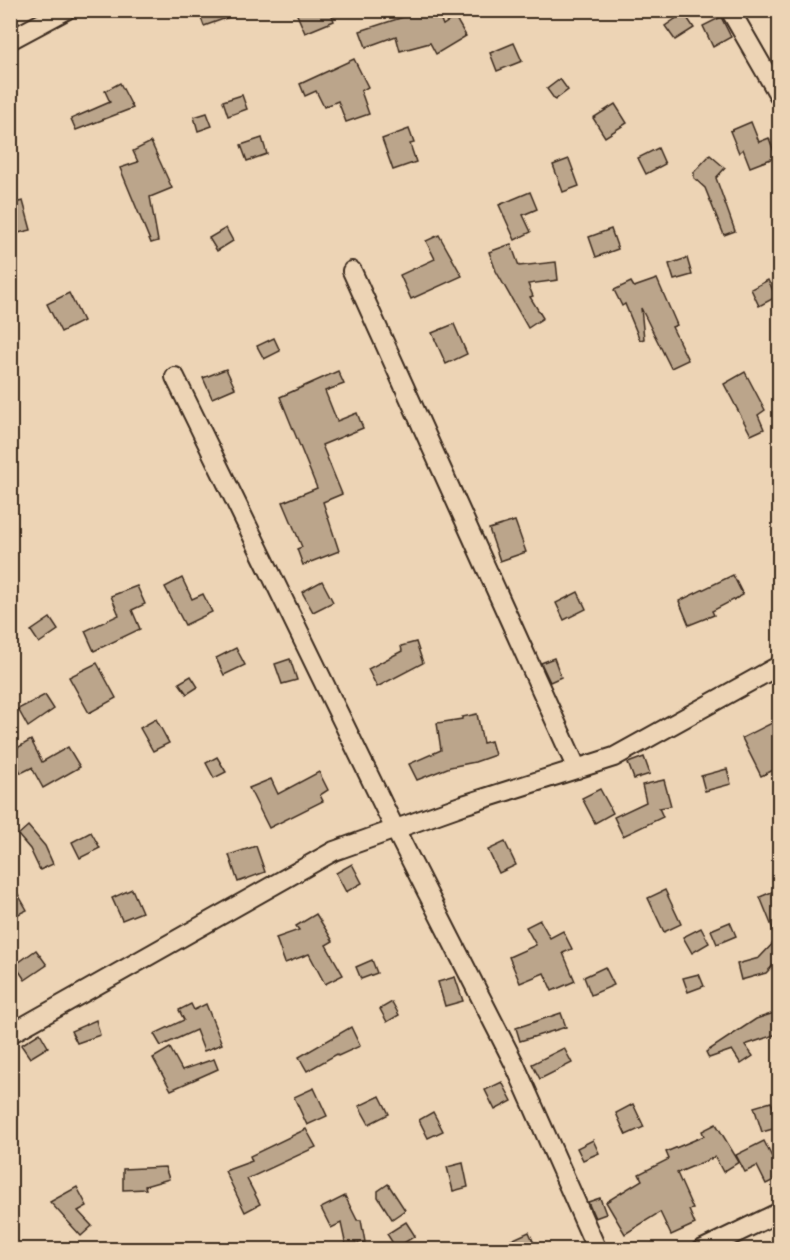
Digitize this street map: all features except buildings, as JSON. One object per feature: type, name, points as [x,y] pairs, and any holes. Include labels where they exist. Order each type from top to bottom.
[{"type":"street","points":[[10,40],[66,10]]},
{"type":"street","points":[[730,10],[780,97]]},
{"type":"street","points":[[352,271],[577,769]]},
{"type":"street","points":[[175,377],[395,829],[514,1062],[597,1250]]},
{"type":"street","points":[[10,1034],[334,851],[614,757],[780,665]]},
{"type":"street","points":[[701,1250],[780,1212]]}]
